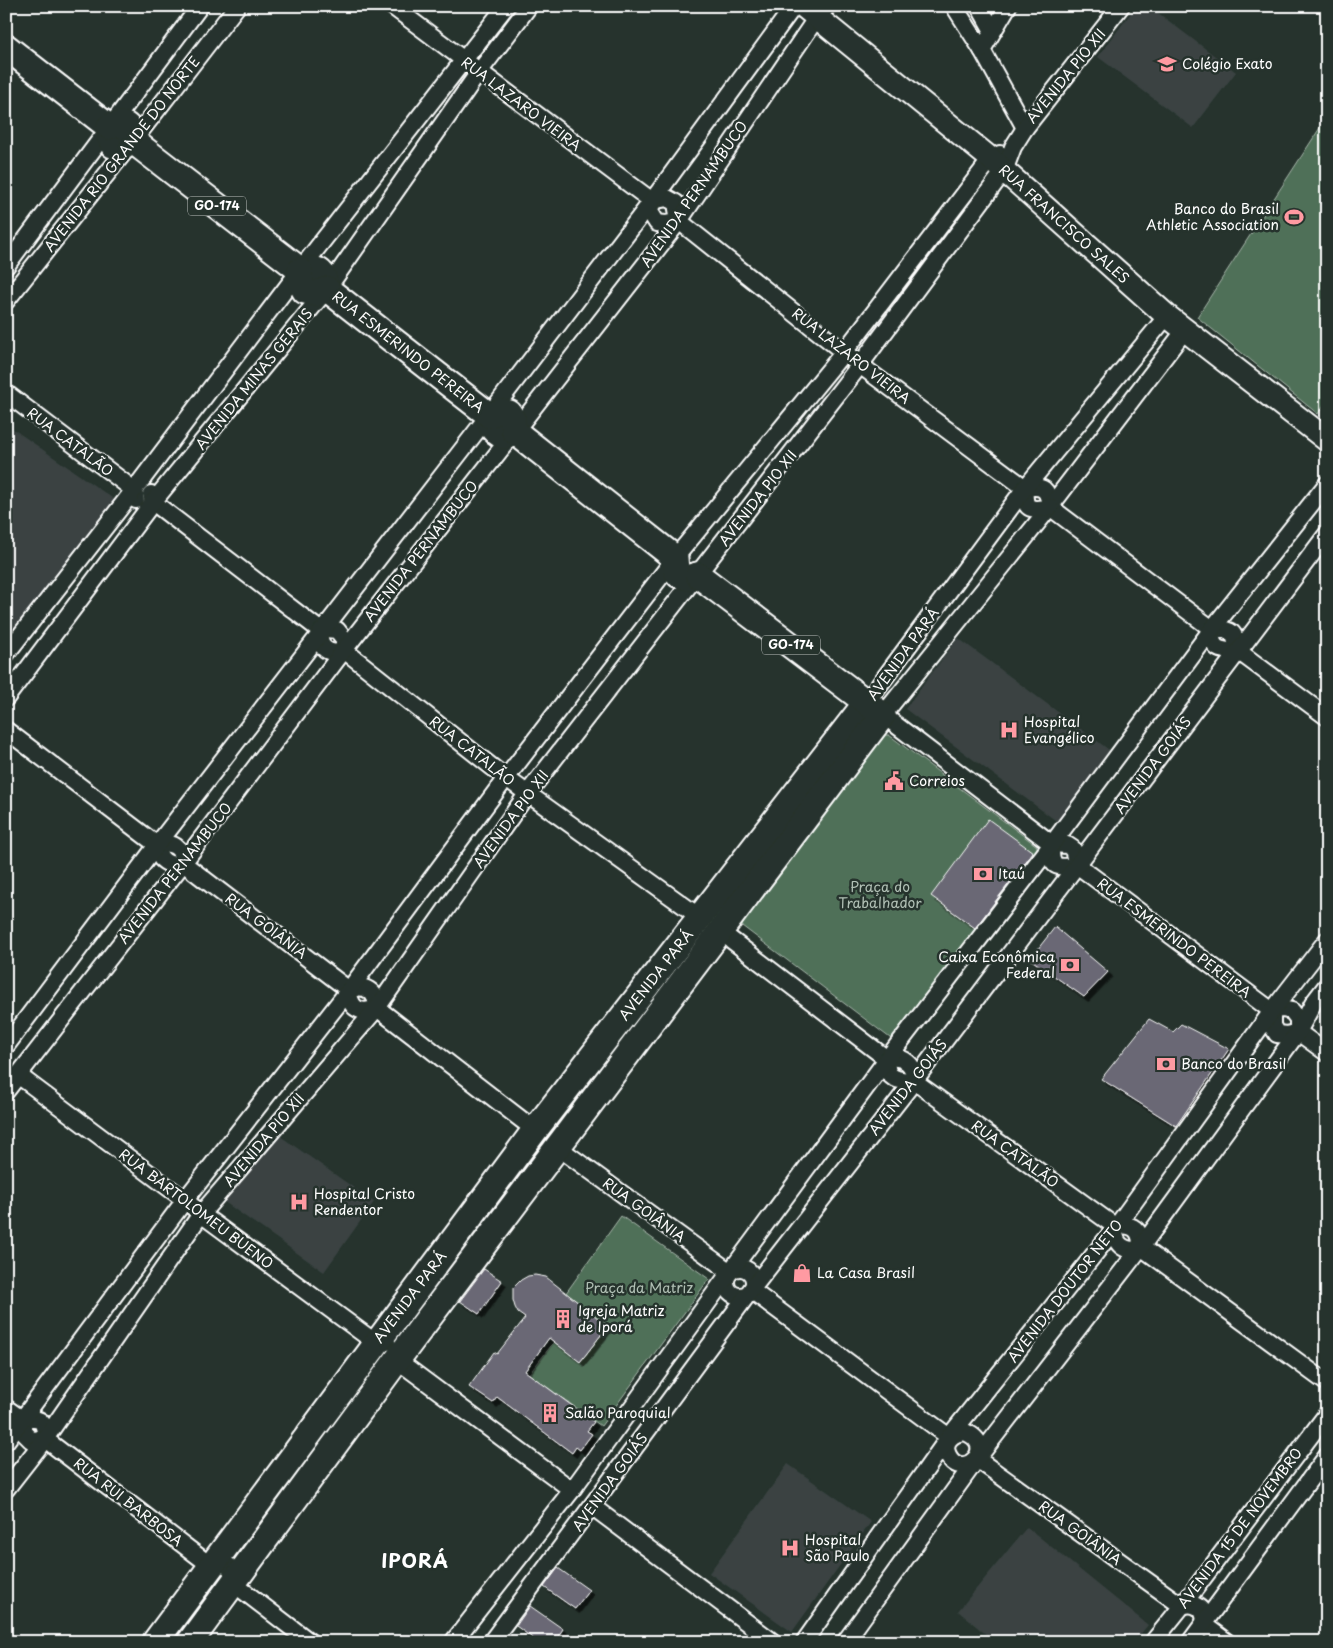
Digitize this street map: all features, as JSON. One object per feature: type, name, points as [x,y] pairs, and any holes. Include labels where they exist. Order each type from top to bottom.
[{"type":"main road","points":[[6,47],[109,127],[110,138],[114,144],[123,147],[134,141]]},
{"type":"main road","name":"GO-174","points":[[134,141],[300,270]]},
{"type":"main road","name":"RUA ESMERINDO PEREIRA","points":[[300,270],[301,284],[305,291],[316,294],[327,289],[489,415],[501,411],[509,413],[514,431],[675,558],[676,570],[680,575],[688,578],[698,575],[875,709]]},
{"type":"main road","name":"AVENIDA PARÁ","points":[[190,1642],[397,1360],[559,1148],[711,925],[875,709]]},
{"type":"main road","name":"AVENIDA PARÁ","points":[[155,1642],[535,1130],[711,925]]},
{"type":"street","name":"AVENIDA RIO GRANDE DO NORTE","points":[[6,266],[200,6]]},
{"type":"street","name":"AVENIDA RIO GRANDE DO NORTE","points":[[6,301],[134,141],[238,6]]},
{"type":"street","name":"RUA LAZARO VIEIRA","points":[[392,6],[652,201],[667,198],[676,204],[679,221],[860,365],[1025,488]]},
{"type":"street","name":"AVENIDA MINAS GERAIS","points":[[6,654],[134,490],[300,270],[506,6]]},
{"type":"street","name":"AVENIDA MINAS GERAIS","points":[[6,698],[153,502],[327,289],[478,72],[529,6]]},
{"type":"street","name":"AVENIDA PERNAMBUCO","points":[[6,1046],[652,201],[794,6]]},
{"type":"street","points":[[954,6],[982,50],[1024,128]]},
{"type":"street","points":[[979,6],[993,31]]},
{"type":"street","points":[[982,50],[1008,6]]},
{"type":"street","name":"AVENIDA PIO XII","points":[[6,1441],[185,1200],[349,990],[506,778],[675,558],[998,165],[1024,128],[1121,6]]},
{"type":"street","name":"AVENIDA PERNAMBUCO","points":[[6,1091],[12,1077],[183,863],[344,650],[679,221],[816,10]]},
{"type":"street","name":"RUA FRANCISCO SALES","points":[[816,10],[998,165],[1167,316],[1327,440]]},
{"type":"street","name":"AVENIDA PIO XII","points":[[6,1489],[45,1439],[201,1214],[377,1008],[528,794],[860,365],[998,165]]},
{"type":"street","name":"AVENIDA PARÁ","points":[[875,709],[1025,488],[1167,316]]},
{"type":"street","name":"AVENIDA PARÁ","points":[[875,709],[1050,508],[1186,330]]},
{"type":"street","name":"RUA CATALÃO","points":[[6,393],[134,490],[138,488],[151,493],[153,502],[321,632],[319,641],[325,650],[334,653],[344,650],[506,778],[711,925],[887,1059],[898,1057],[908,1062],[914,1070],[914,1081],[1116,1227]]},
{"type":"street","points":[[453,1642],[572,1490],[887,1059],[1052,844],[1212,629],[1327,484]]},
{"type":"street","points":[[1025,488],[1024,499],[1028,508],[1035,510],[1050,508],[1212,629],[1224,628],[1230,631],[1236,638],[1238,651],[1327,717]]},
{"type":"street","name":"AVENIDA GOIÁS","points":[[491,1642],[751,1290],[914,1081],[1327,534]]},
{"type":"street","name":"RUA ESMERINDO PEREIRA","points":[[875,709],[1052,844]]},
{"type":"street","name":"RUA GOIÂNIA","points":[[6,730],[158,845],[159,855],[164,862],[174,865],[183,863],[349,990],[349,998],[353,1006],[360,1010],[369,1011],[377,1008],[535,1130],[534,1138],[537,1145],[544,1150],[551,1151],[559,1148],[730,1272]]},
{"type":"street","points":[[1052,844],[1052,860],[1055,865],[1063,868],[1077,865]]},
{"type":"street","name":"RUA ESMERINDO PEREIRA","points":[[1077,865],[1272,1011],[1282,1009],[1292,1011],[1298,1019],[1298,1032]]},
{"type":"street","name":"AVENIDA DOUTOR NETO","points":[[804,1642],[950,1437],[1116,1227],[1272,1011],[1327,940]]},
{"type":"street","points":[[845,1642],[977,1459],[1141,1246],[1298,1032],[1314,1002],[1327,985]]},
{"type":"street","points":[[1298,1032],[1327,1053]]},
{"type":"street","name":"RUA BARTOLOMEU BUENO","points":[[6,1055],[12,1056],[19,1063],[12,1077],[185,1200],[201,1214],[376,1343],[376,1355],[380,1360],[387,1363],[397,1360],[572,1490]]},
{"type":"street","points":[[1116,1227],[1115,1238],[1121,1247],[1132,1250],[1141,1246]]},
{"type":"street","points":[[1141,1246],[1327,1383]]},
{"type":"street","points":[[730,1272],[726,1285],[731,1292],[744,1295],[751,1290],[950,1437],[946,1448],[951,1459],[961,1464],[972,1463],[977,1459]]},
{"type":"street","name":"RUA RUI BARBOSA","points":[[6,1408],[22,1420],[33,1418],[42,1422],[45,1426],[45,1439],[211,1566],[221,1564],[229,1566],[233,1574],[233,1584],[310,1642]]},
{"type":"street","name":"AVENIDA 15 DE NOVEMBRO","points":[[1153,1642],[1327,1414]]},
{"type":"street","name":"AVENIDA 15 DE NOVEMBRO","points":[[1190,1642],[1327,1456]]},
{"type":"street","name":"RUA GOIÂNIA","points":[[977,1459],[1182,1606],[1191,1604],[1200,1608],[1205,1615],[1204,1625],[1227,1642]]},
{"type":"street","points":[[572,1490],[569,1502],[574,1509],[582,1512],[593,1506],[773,1642]]},
{"type":"shaded area","name":"Colégio Exato","points":[[1136,6],[1149,6],[1236,72],[1193,128],[1098,57]]},
{"type":"shaded area","points":[[6,424],[115,500],[6,642]]},
{"type":"shaded area","name":"Hospital Evangélico","points":[[958,638],[1112,752],[1059,823],[905,709]]},
{"type":"shaded area","name":"Hospital Cristo Rendentor","points":[[273,1131],[374,1202],[324,1272],[223,1201]]},
{"type":"shaded area","name":"Hospital São Paulo","points":[[788,1464],[871,1522],[792,1632],[709,1573]]},
{"type":"shaded area","points":[[1027,1527],[1148,1625],[1134,1642],[995,1642],[958,1611]]},
{"type":"green space","name":"Banco do Brasil Athletic Association","points":[[1327,117],[1327,400],[1318,414],[1197,317]]},
{"type":"green space","name":"Praça do Trabalhador","points":[[879,735],[889,735],[1037,846],[1037,850],[896,1038],[890,1038],[742,926],[740,915]]},
{"type":"green space","name":"Praça da Matriz","points":[[621,1216],[709,1279],[601,1426],[529,1374],[554,1342],[580,1361],[608,1326],[566,1293]]},
{"type":"building","name":"Itaú","points":[[988,819],[1033,852],[975,928],[931,896]]},
{"type":"building","name":"Caixa Econômica Federal","points":[[1055,927],[1108,972],[1084,997],[1030,959]]},
{"type":"building","name":"Banco do Brasil","points":[[1149,1019],[1173,1032],[1181,1024],[1229,1049],[1176,1126],[1101,1079]]},
{"type":"building","points":[[484,1269],[502,1281],[479,1314],[460,1301]]},
{"type":"building","points":[[535,1275],[546,1277],[608,1326],[580,1362],[549,1338],[525,1371],[594,1422],[587,1431],[592,1434],[580,1450],[576,1447],[572,1453],[497,1397],[493,1403],[469,1387],[494,1352],[497,1354],[525,1318],[518,1313],[515,1307],[513,1288],[521,1280]]},
{"type":"building","points":[[558,1568],[589,1590],[575,1609],[544,1587]]},
{"type":"building","points":[[530,1606],[563,1629],[554,1642],[538,1642],[516,1626]]},
{"type":"place","name":"Colégio Exato","points":[[1167,64]]},
{"type":"place","name":"Banco do Brasil Athletic Association","points":[[1294,217]]},
{"type":"place","name":"Hospital Evangélico","points":[[1009,730]]},
{"type":"place","name":"Correios","points":[[894,781]]},
{"type":"place","name":"Itaú","points":[[983,874]]},
{"type":"place","name":"Caixa Econômica Federal","points":[[1070,965]]},
{"type":"place","name":"Banco do Brasil","points":[[1166,1064]]},
{"type":"place","name":"Hospital Cristo Rendentor","points":[[299,1202]]},
{"type":"place","name":"La Casa Brasil","points":[[802,1273]]},
{"type":"place","name":"Igreja Matriz de Iporá","points":[[563,1319]]},
{"type":"place","name":"Salão Paroquial","points":[[550,1413]]},
{"type":"place","name":"Hospital São Paulo","points":[[790,1548]]},
{"type":"district","name":"IPORÁ","points":[[415,1561]]}]
